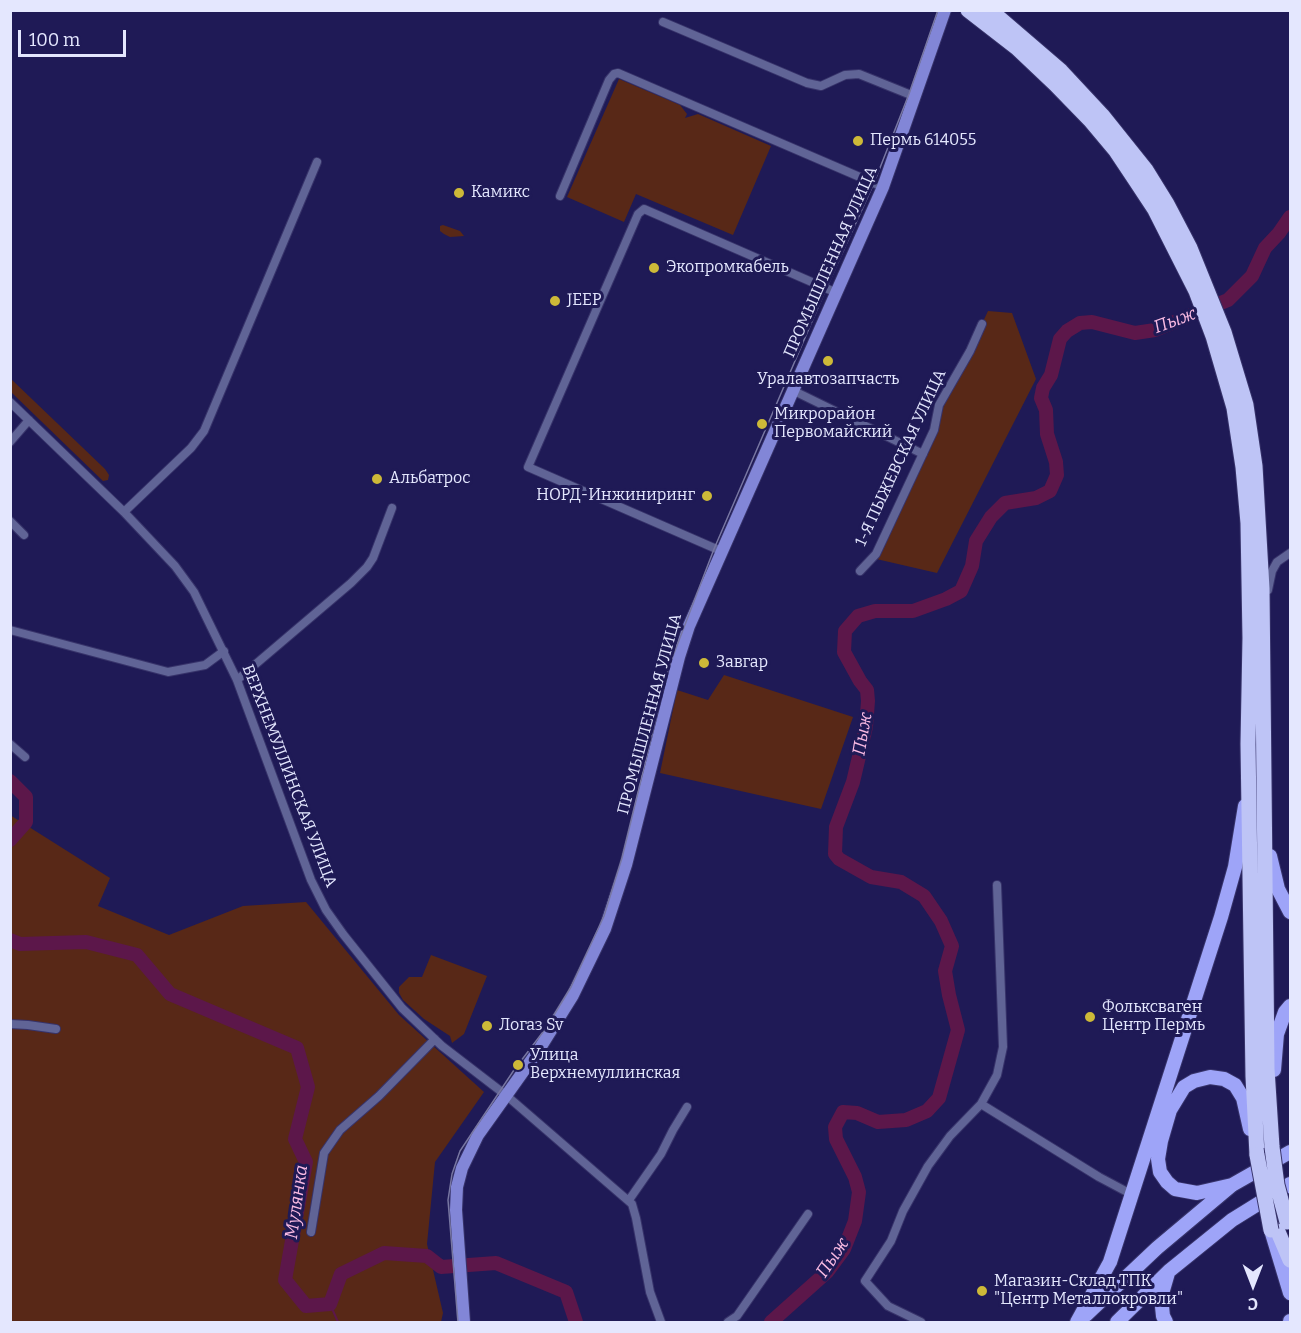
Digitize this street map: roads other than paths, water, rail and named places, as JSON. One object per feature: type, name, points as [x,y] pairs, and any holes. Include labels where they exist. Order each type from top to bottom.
[{"type":"highway","points":[[978,12],[1056,84],[1116,151],[1155,210],[1201,289],[1219,334],[1238,371],[1254,456],[1260,523],[1264,644],[1267,1069],[1277,1187],[1290,1260]]},
{"type":"highway","points":[[1219,334],[1244,467],[1248,523],[1250,590],[1248,744],[1254,1156],[1277,1187]]},
{"type":"main road","points":[[1078,1323],[1110,1262],[1221,917],[1234,867],[1244,809],[1248,744]]},
{"type":"main road","points":[[1264,790],[1272,871],[1278,890],[1290,912]]},
{"type":"main road","points":[[1274,1145],[1274,1055],[1277,1034],[1285,1012],[1290,1006]]},
{"type":"main road","points":[[1232,1185],[1197,1193],[1184,1192],[1175,1189],[1160,1172],[1158,1159],[1161,1141],[1170,1110],[1184,1087],[1194,1081],[1210,1077],[1224,1079],[1235,1085],[1244,1098],[1254,1156]]},
{"type":"main road","points":[[1078,1323],[1157,1248],[1232,1185],[1290,1152]]},
{"type":"main road","points":[[1117,1323],[1169,1271],[1277,1187]]},
{"type":"main road","points":[[1283,1224],[1290,1293]]},
{"type":"main road","points":[[1166,1323],[1161,1297],[1169,1271]]},
{"type":"street","name":"ПРОМЫШЛЕННАЯ УЛИЦА","points":[[464,1323],[457,1232],[457,1187],[462,1168],[478,1135],[540,1048],[573,995],[605,929],[626,865],[689,626],[720,551],[884,187],[945,10]]},
{"type":"street","points":[[663,22],[807,83],[821,86],[845,75],[859,74],[916,97]]},
{"type":"street","points":[[560,195],[609,80],[614,74],[621,74],[884,187]]},
{"type":"street","points":[[124,512],[191,448],[204,431],[317,162]]},
{"type":"street","points":[[720,551],[528,468],[638,214],[644,209],[837,293]]},
{"type":"street","name":"1-Я ПЫЖЕВСКАЯ УЛИЦА","points":[[860,571],[876,554],[934,430],[939,405],[970,351],[982,324]]},
{"type":"street","points":[[792,390],[923,454]]},
{"type":"street","name":"ВЕРХНЕМУЛЛИНСКАЯ УЛИЦА","points":[[10,402],[124,512],[175,566],[186,581],[237,680],[311,880],[326,910],[402,1008],[435,1039],[507,1096],[629,1200]]},
{"type":"street","points":[[10,442],[29,420]]},
{"type":"street","points":[[237,680],[367,567],[373,558],[392,508]]},
{"type":"street","points":[[10,521],[24,534]]},
{"type":"street","points":[[1264,644],[1268,583],[1278,562],[1290,554]]},
{"type":"street","points":[[10,630],[168,672],[205,665],[224,651]]},
{"type":"street","points":[[10,744],[24,757]]},
{"type":"street","points":[[921,1323],[888,1306],[865,1281],[891,1241],[903,1211],[928,1166],[951,1136],[981,1104],[997,1075],[1003,1047],[997,885]]},
{"type":"street","points":[[10,1024],[56,1029]]},
{"type":"street","points":[[311,1232],[324,1153],[340,1130],[380,1096],[435,1039]]},
{"type":"street","points":[[981,1104],[1099,1177],[1131,1194]]},
{"type":"street","points":[[661,1323],[650,1292],[636,1218],[629,1200],[662,1154],[687,1107]]},
{"type":"street","points":[[728,1323],[737,1316],[808,1214]]},
{"type":"waterway","name":"Пыж","points":[[771,1322],[827,1272],[844,1249],[855,1221],[859,1192],[855,1177],[836,1139],[835,1127],[843,1112],[857,1113],[878,1122],[906,1120],[927,1111],[939,1098],[958,1030],[945,971],[952,946],[941,921],[924,896],[901,882],[871,877],[839,859],[835,854],[836,827],[853,782],[866,727],[868,701],[867,690],[844,652],[845,631],[858,616],[875,611],[913,611],[961,591],[972,566],[976,541],[991,517],[1005,503],[1036,498],[1050,491],[1057,475],[1056,462],[1047,434],[1046,410],[1041,398],[1043,388],[1051,375],[1060,339],[1067,331],[1080,323],[1092,322],[1135,333],[1155,330],[1228,300],[1252,276],[1265,248],[1290,217]]},
{"type":"waterway","name":"Мулянка","points":[[10,781],[26,797],[26,822],[10,840]]},
{"type":"waterway","name":"Мулянка","points":[[10,940],[20,944],[86,942],[137,955],[170,994],[297,1048],[308,1087],[295,1139],[306,1162],[285,1280],[306,1306],[330,1304],[341,1274],[384,1253],[427,1256],[441,1267],[496,1263],[566,1292],[576,1322]]},
{"type":"waterway","points":[[330,1304],[338,1322]]},
{"type":"tram line","points":[[458,1322],[448,1200],[452,1174],[460,1151],[514,1070],[546,1028],[571,987],[604,916],[622,858],[668,669],[714,549],[874,183],[909,94],[938,10]]},
{"type":"place","name":"Пермь 614055","points":[[858,141]]},
{"type":"place","name":"Камикс","points":[[459,193]]},
{"type":"place","name":"Экопромкабель","points":[[654,268]]},
{"type":"place","name":"JEEP","points":[[555,301]]},
{"type":"place","name":"Уралавтозапчасть","points":[[828,361]]},
{"type":"place","name":"Микрорайон Первомайский","points":[[762,424]]},
{"type":"place","name":"Альбатрос","points":[[377,479]]},
{"type":"place","name":"НОРД-Инжиниринг","points":[[707,496]]},
{"type":"place","name":"Завгар","points":[[704,663]]},
{"type":"place","name":"Фольксваген Центр Пермь","points":[[1090,1017]]},
{"type":"place","name":"Логаз Sv","points":[[487,1026]]},
{"type":"place","name":"Улица Верхнемуллинская","points":[[518,1065]]},
{"type":"place","name":"Магазин-Склад ТПК \"Центр Металлокровли\"","points":[[982,1291]]}]
